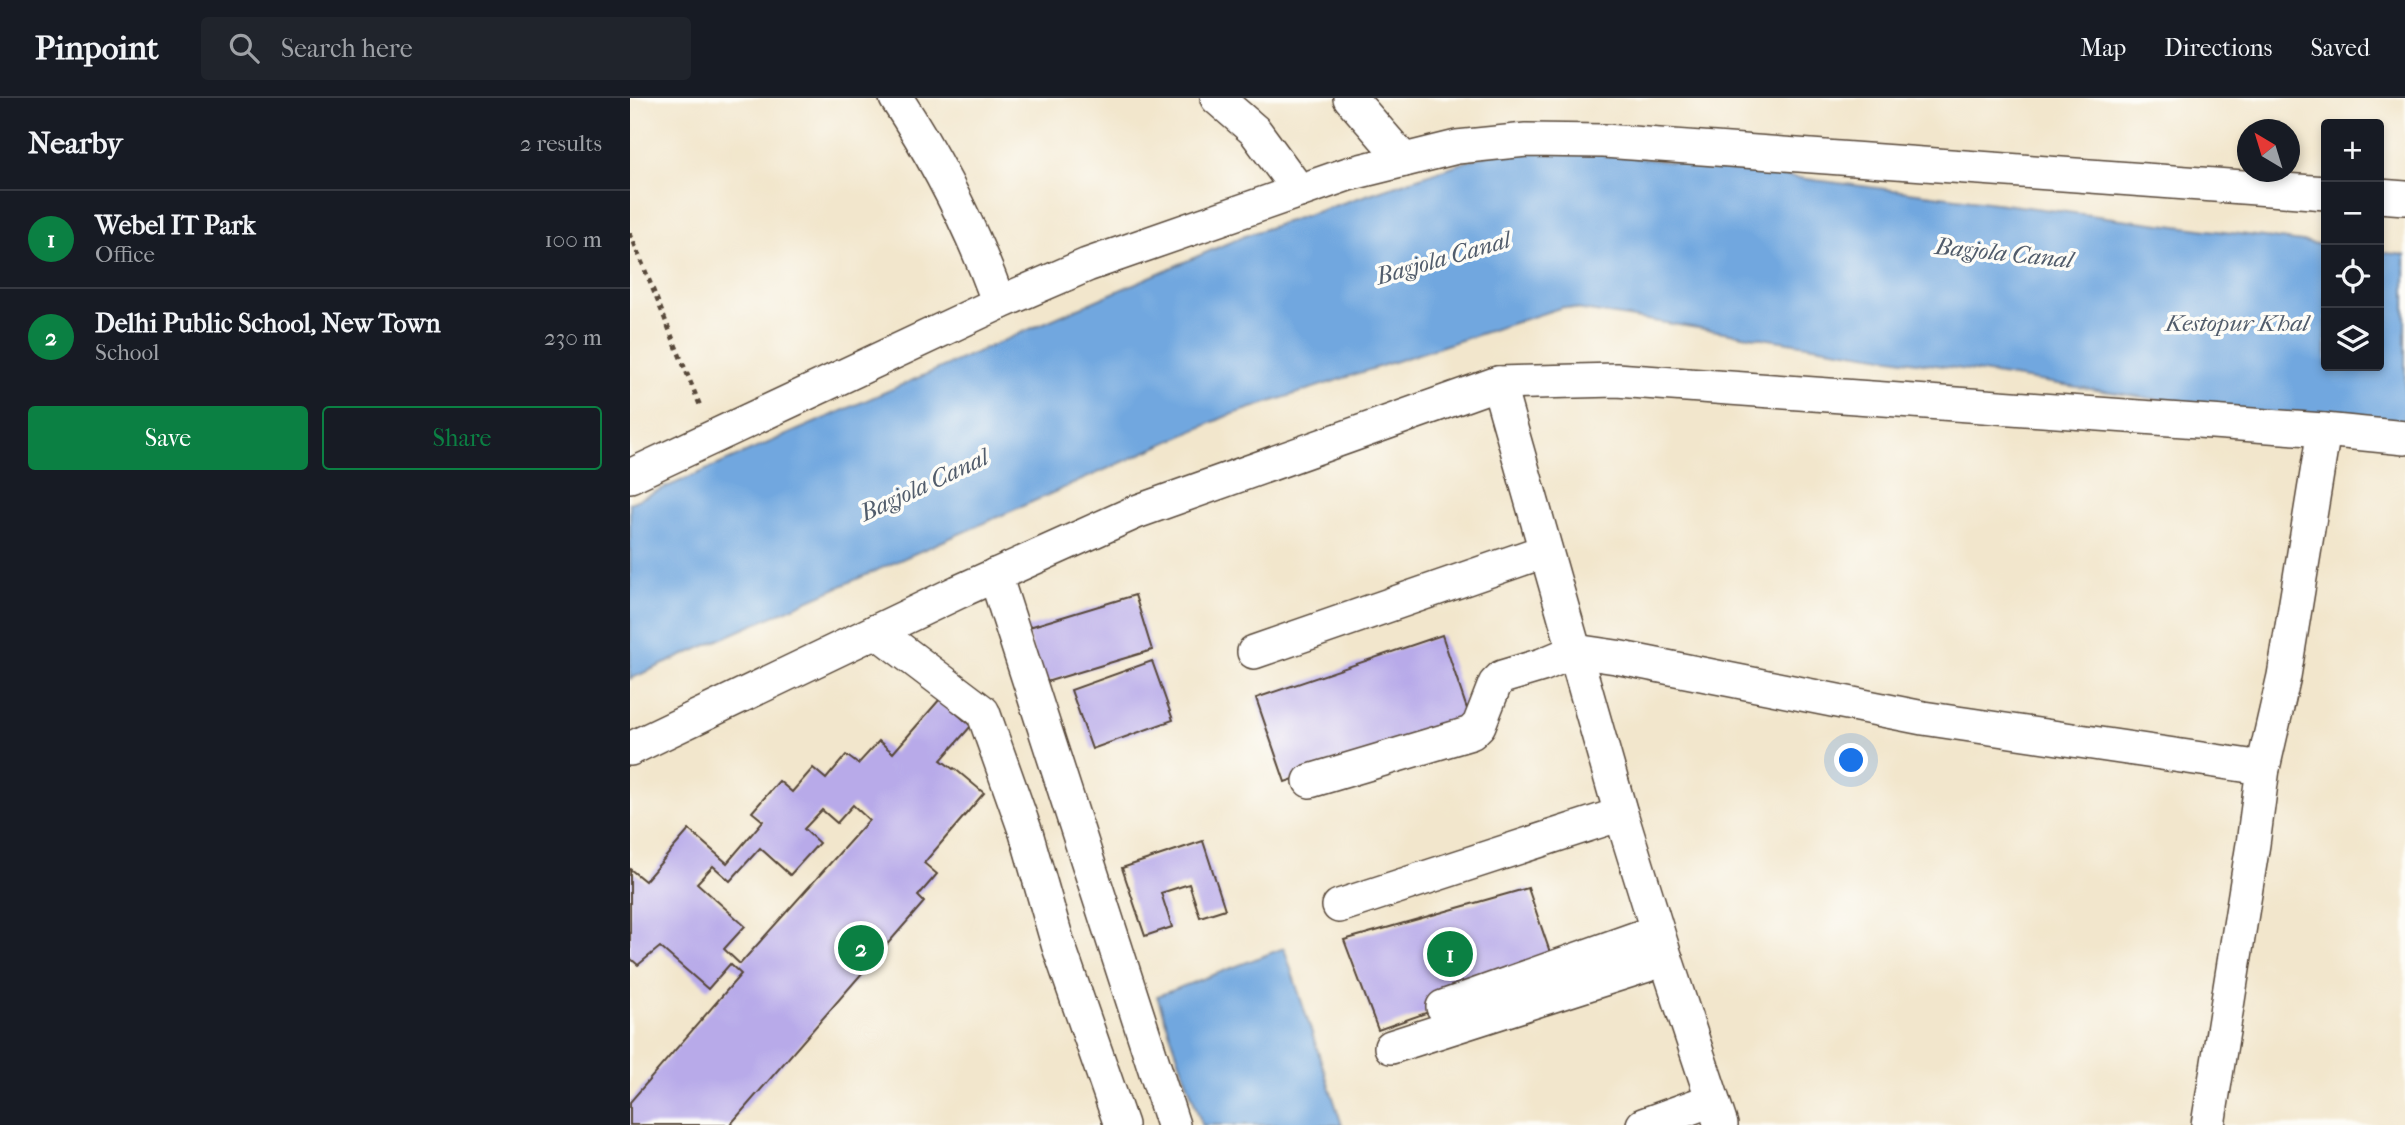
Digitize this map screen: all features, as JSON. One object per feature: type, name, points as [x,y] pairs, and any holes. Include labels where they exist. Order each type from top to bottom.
[{"type":"street","points":[[895,98],[920,135],[975,240],[999,303]]},
{"type":"street","points":[[1217,98],[1255,131],[1299,191]]},
{"type":"street","points":[[1350,98],[1404,160]]},
{"type":"street","points":[[630,476],[999,303],[1087,265],[1348,174],[1457,147],[1512,142],[1604,141],[2321,193]]},
{"type":"street","points":[[2384,196],[2405,198]]},
{"type":"street","points":[[630,748],[995,575],[1136,512],[1498,383],[1616,380],[2405,438]]},
{"type":"street","points":[[1498,383],[1621,814],[1716,1112],[1643,1125]]},
{"type":"street","points":[[2208,1125],[2263,768],[2284,676],[2324,430]]},
{"type":"street","points":[[1254,652],[1545,551]]},
{"type":"street","points":[[995,575],[1173,1125]]},
{"type":"street","points":[[876,631],[983,712],[1026,833],[1058,944],[1121,1125]]},
{"type":"street","points":[[1310,781],[1471,733],[1479,725],[1495,684],[1502,677],[1575,651],[1923,718],[2263,768]]},
{"type":"street","points":[[1339,906],[1621,814]]},
{"type":"street","points":[[1390,1037],[1661,945]]},
{"type":"path","points":[[630,233],[712,439]]},
{"type":"water","name":"Kestopur Khal","points":[[1522,143],[2321,244],[2321,371],[2384,371],[2384,253],[2405,255],[2405,438],[1563,307],[1227,416],[630,679],[630,503],[1244,236]]},
{"type":"water","points":[[1284,948],[1342,1125],[1202,1125],[1157,996]]},
{"type":"building","points":[[1135,595],[1152,650],[1043,683],[1026,628]]},
{"type":"building","points":[[1442,635],[1470,718],[1285,782],[1256,698]]},
{"type":"building","points":[[1152,661],[1173,720],[1092,749],[1071,690]]},
{"type":"building","points":[[940,699],[971,726],[941,760],[984,793],[924,863],[937,874],[918,896],[924,902],[730,1125],[630,1125],[630,1102],[741,974],[730,964],[708,989],[660,947],[638,965],[630,958],[630,869],[645,881],[689,830],[727,863],[763,821],[752,812],[779,781],[792,792],[813,768],[826,779],[846,755],[858,764],[879,741],[893,753]],"holes":[[[853,805],[869,820],[740,964],[724,949],[745,926],[697,883],[713,866],[730,881],[760,848],[790,875],[819,843],[804,829],[822,810],[837,823]]]},
{"type":"building","points":[[1203,841],[1225,909],[1200,917],[1189,884],[1161,893],[1172,927],[1145,936],[1122,868]]},
{"type":"building","points":[[1528,888],[1555,967],[1378,1030],[1344,940]]},
{"type":"place","name":"Delhi Public School, New Town","points":[[861,948]]},
{"type":"place","name":"Webel IT Park","points":[[1450,954]]},
{"type":"water label","name":"Bagjola Canal","points":[[2004,253]]},
{"type":"water label","name":"Bagjola Canal","points":[[1443,258]]},
{"type":"water label","name":"Bagjola Canal","points":[[924,485]]}]
